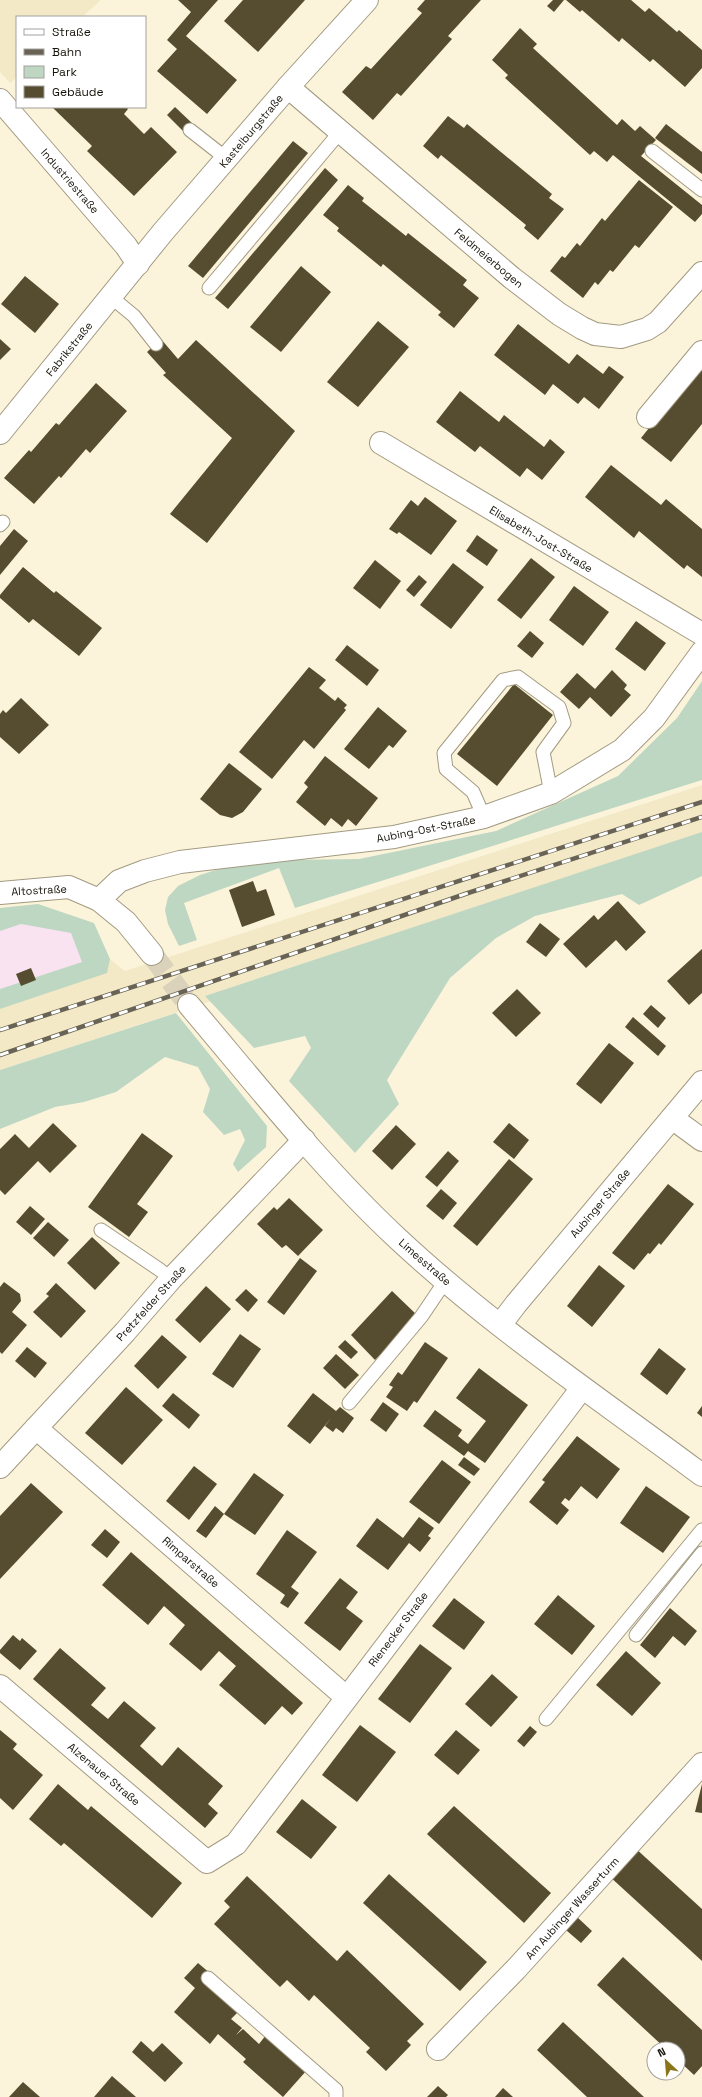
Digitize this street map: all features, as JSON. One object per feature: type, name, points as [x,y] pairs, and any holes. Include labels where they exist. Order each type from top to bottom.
[{"type":"street","name":"Kastelburgstraße","points":[[138,264],[288,86],[367,0]]},
{"type":"street","name":"Feldmeierbogen","points":[[288,86],[512,278],[559,314],[595,334],[621,337],[647,329],[658,322],[699,284]]},
{"type":"street","name":"Industriestraße","points":[[0,100],[126,246],[138,264]]},
{"type":"street","name":"Fabrikstraße","points":[[0,433],[138,264]]},
{"type":"street","points":[[648,417],[702,352]]},
{"type":"street","name":"Elisabeth-Jost-Straße","points":[[381,443],[702,634]]},
{"type":"street","name":"Aubing-Ost-Straße","points":[[100,900],[119,881],[145,871],[180,862],[394,837],[484,817],[551,793],[622,750],[654,718],[702,652]]},
{"type":"street","name":"Altostraße","points":[[0,893],[69,887],[100,900]]},
{"type":"street","points":[[100,900],[126,922],[152,954]]},
{"type":"street","name":"Limesstraße","points":[[189,1005],[304,1140],[392,1233],[500,1325],[582,1388],[702,1475]]},
{"type":"street","name":"Aubinger Straße","points":[[500,1325],[702,1082]]},
{"type":"street","points":[[672,1118],[702,1140]]},
{"type":"street","name":"Pretzfelder Straße","points":[[0,1467],[125,1332],[171,1279],[304,1140]]},
{"type":"street","name":"Rienecker Straße","points":[[207,1862],[236,1844],[346,1697],[582,1388]]},
{"type":"street","name":"Rimparstraße","points":[[36,1428],[346,1697]]},
{"type":"street","name":"Alzenauer Straße","points":[[0,1686],[207,1862]]},
{"type":"street","name":"Am Aubinger Wasserturm","points":[[438,2049],[522,1963],[702,1764]]},
{"type":"lane","points":[[190,130],[227,159]]},
{"type":"lane","points":[[209,288],[340,132]]},
{"type":"lane","points":[[652,151],[702,190]]},
{"type":"lane","points":[[111,297],[134,316],[156,344]]},
{"type":"lane","points":[[484,817],[473,792],[446,769],[444,753],[503,680],[518,677],[558,707],[564,723],[544,752],[551,793]]},
{"type":"lane","points":[[101,1230],[171,1279]]},
{"type":"lane","points":[[349,1403],[421,1317],[446,1280]]},
{"type":"lane","points":[[546,1719],[702,1530]]},
{"type":"lane","points":[[636,1635],[702,1552]]},
{"type":"lane","points":[[208,1978],[336,2090],[336,2097]]},
{"type":"shaded area","points":[[0,0],[101,0],[83,16],[16,16],[16,78],[10,83],[0,72]]},
{"type":"shaded area","points":[[702,785],[702,841],[0,1070],[0,995],[110,959],[125,971]]},
{"type":"shaded area","points":[[37,906],[110,959],[0,995],[0,910]]},
{"type":"green space","points":[[702,681],[702,780],[295,908],[279,868],[184,903],[197,940],[179,946],[168,924],[165,910],[168,897],[178,886],[200,875],[222,868],[281,860],[359,859],[496,831],[618,776],[677,718]]},
{"type":"green space","points":[[702,832],[702,876],[639,905],[622,894],[535,916],[496,938],[450,978],[387,1080],[399,1104],[355,1153],[289,1081],[311,1048],[305,1036],[254,1048],[205,996]]},
{"type":"green space","points":[[38,904],[94,923],[110,959],[107,973],[0,1009],[0,989],[82,962],[71,933],[21,924],[0,931],[0,908]]},
{"type":"green space","points":[[176,1013],[267,1126],[266,1147],[238,1172],[233,1164],[245,1140],[240,1129],[224,1135],[203,1112],[210,1089],[198,1067],[165,1057],[116,1092],[84,1102],[55,1107],[0,1129],[0,1070]]},
{"type":"building","points":[[178,0],[218,0],[186,36],[237,80],[207,114],[157,71],[177,49],[167,40],[191,12]]},
{"type":"building","points":[[243,0],[305,0],[258,52],[224,21]]},
{"type":"building","points":[[425,0],[481,0],[448,36],[452,39],[401,96],[397,93],[373,120],[342,92],[366,66],[371,69],[422,13],[417,9]]},
{"type":"building","points":[[553,0],[564,0],[554,12],[547,6]]},
{"type":"building","points":[[566,0],[631,0],[645,12],[649,8],[677,32],[679,30],[702,50],[702,68],[685,87],[653,59],[650,62],[622,38],[619,42],[582,10],[580,12]]},
{"type":"building","points":[[520,28],[537,44],[533,48],[617,125],[622,119],[635,131],[640,126],[656,140],[641,156],[702,205],[702,214],[695,222],[613,155],[607,162],[594,151],[590,155],[505,78],[508,75],[492,60]]},
{"type":"building","points":[[175,107],[194,125],[186,134],[167,115]]},
{"type":"building","points":[[53,108],[127,108],[128,109],[124,114],[144,134],[151,127],[177,152],[134,196],[87,151],[92,146]]},
{"type":"building","points":[[448,116],[464,128],[467,124],[552,194],[549,198],[564,209],[538,240],[524,228],[526,225],[441,155],[438,159],[423,146]]},
{"type":"building","points":[[666,124],[702,152],[702,174],[655,138]]},
{"type":"building","points":[[293,141],[308,153],[203,278],[188,266]]},
{"type":"building","points":[[325,168],[338,180],[228,309],[215,298]]},
{"type":"building","points":[[639,180],[673,207],[639,248],[635,245],[613,272],[610,270],[598,285],[595,282],[583,298],[550,271],[562,256],[565,258],[577,243],[580,246],[602,218],[605,221]]},
{"type":"building","points":[[348,185],[364,198],[362,201],[406,236],[408,233],[467,280],[463,285],[479,298],[454,328],[438,315],[441,312],[383,264],[381,267],[337,231],[339,228],[323,215]]},
{"type":"building","points":[[301,266],[331,292],[281,352],[250,327]]},
{"type":"building","points":[[25,276],[59,304],[35,333],[1,304]]},
{"type":"building","points":[[378,321],[409,347],[358,407],[327,382]]},
{"type":"building","points":[[518,324],[569,364],[577,354],[603,374],[609,366],[624,377],[599,409],[584,397],[578,404],[553,384],[545,395],[494,355]]},
{"type":"building","points":[[0,339],[11,349],[0,360]]},
{"type":"building","points":[[161,339],[178,359],[196,340],[295,431],[207,543],[170,514],[232,438],[163,375],[166,373],[147,352]]},
{"type":"building","points":[[702,362],[702,424],[671,462],[641,438]]},
{"type":"building","points":[[96,383],[127,411],[90,453],[86,449],[61,478],[59,476],[34,504],[4,478],[29,450],[31,452],[56,423],[59,425]]},
{"type":"building","points":[[460,391],[499,422],[504,415],[544,447],[550,439],[565,452],[542,480],[527,468],[520,477],[480,446],[475,452],[436,422]]},
{"type":"building","points":[[611,465],[661,505],[666,499],[702,529],[702,577],[687,565],[684,569],[639,531],[634,538],[585,497]]},
{"type":"building","points":[[425,497],[457,521],[431,555],[399,532],[397,534],[389,529],[411,500],[418,506]]},
{"type":"building","points":[[14,529],[28,541],[0,575],[0,546]]},
{"type":"building","points":[[477,535],[498,550],[487,566],[466,551]]},
{"type":"building","points":[[531,558],[555,577],[521,619],[497,600]]},
{"type":"building","points":[[375,560],[401,581],[380,609],[353,588]]},
{"type":"building","points":[[453,563],[484,587],[451,629],[420,605]]},
{"type":"building","points":[[23,567],[54,593],[56,591],[102,628],[79,656],[33,619],[29,623],[0,598],[0,595]]},
{"type":"building","points":[[419,575],[427,582],[414,597],[406,590]]},
{"type":"building","points":[[574,586],[609,612],[583,646],[549,620]]},
{"type":"building","points":[[636,621],[666,643],[645,671],[615,649]]},
{"type":"building","points":[[530,631],[544,643],[532,658],[517,646]]},
{"type":"building","points":[[347,645],[379,670],[367,686],[335,660]]},
{"type":"building","points":[[309,667],[326,680],[319,688],[335,701],[338,697],[347,705],[344,708],[346,710],[314,749],[304,740],[272,779],[239,752]]},
{"type":"building","points":[[612,670],[627,685],[624,689],[631,695],[611,717],[590,697],[579,709],[560,692],[577,673],[595,689]]},
{"type":"building","points":[[514,684],[553,715],[497,786],[457,754]]},
{"type":"building","points":[[21,698],[49,725],[19,754],[0,737],[0,714],[3,710],[6,713]]},
{"type":"building","points":[[378,707],[407,731],[393,748],[389,745],[369,769],[344,749]]},
{"type":"building","points":[[325,756],[378,798],[356,826],[348,819],[342,827],[331,818],[325,826],[296,802],[308,787],[304,783]]},
{"type":"building","points":[[229,763],[262,789],[243,812],[232,818],[220,815],[200,799]]},
{"type":"building","points":[[253,881],[257,892],[266,889],[275,915],[242,927],[229,890]]},
{"type":"building","points":[[618,901],[646,932],[626,951],[616,940],[586,968],[563,944],[594,915],[598,920]]},
{"type":"building","points":[[540,923],[560,939],[546,957],[526,942]]},
{"type":"building","points":[[702,949],[702,993],[689,1005],[667,981]]},
{"type":"building","points":[[31,968],[36,980],[21,986],[16,974]]},
{"type":"building","points":[[517,989],[541,1013],[516,1037],[492,1013]]},
{"type":"building","points":[[651,1005],[666,1018],[658,1028],[643,1014]]},
{"type":"building","points":[[633,1017],[666,1046],[658,1056],[625,1027]]},
{"type":"building","points":[[609,1043],[634,1063],[601,1104],[576,1084]]},
{"type":"building","points":[[53,1123],[77,1146],[50,1173],[38,1161],[5,1195],[0,1190],[0,1149],[15,1134],[29,1148]]},
{"type":"building","points":[[509,1123],[529,1140],[514,1159],[493,1142]]},
{"type":"building","points":[[396,1125],[416,1144],[392,1170],[372,1151]]},
{"type":"building","points":[[142,1133],[173,1156],[137,1204],[148,1212],[129,1237],[88,1207]]},
{"type":"building","points":[[448,1151],[459,1161],[437,1187],[425,1177]]},
{"type":"building","points":[[509,1159],[533,1179],[477,1246],[453,1226]]},
{"type":"building","points":[[668,1184],[694,1204],[661,1245],[659,1243],[650,1254],[648,1253],[634,1270],[612,1253]]},
{"type":"building","points":[[441,1189],[457,1203],[443,1220],[426,1206]]},
{"type":"building","points":[[289,1198],[323,1230],[298,1256],[286,1245],[282,1248],[257,1224],[274,1207],[277,1210]]},
{"type":"building","points":[[30,1206],[45,1219],[31,1235],[16,1222]]},
{"type":"building","points":[[48,1222],[69,1240],[54,1257],[33,1238]]},
{"type":"building","points":[[92,1237],[120,1263],[95,1290],[67,1263]]},
{"type":"building","points":[[300,1258],[317,1271],[284,1315],[267,1302]]},
{"type":"building","points":[[599,1265],[625,1286],[592,1327],[567,1306]]},
{"type":"building","points":[[4,1282],[20,1294],[21,1301],[12,1312],[27,1325],[2,1354],[0,1352],[0,1287]]},
{"type":"building","points":[[56,1283],[86,1311],[61,1338],[33,1312],[49,1296],[46,1294]]},
{"type":"building","points":[[206,1286],[231,1309],[200,1343],[175,1320]]},
{"type":"building","points":[[246,1289],[258,1300],[248,1312],[235,1300]]},
{"type":"building","points":[[392,1291],[418,1316],[375,1360],[351,1335]]},
{"type":"building","points":[[240,1334],[261,1349],[233,1388],[212,1374]]},
{"type":"building","points":[[162,1335],[187,1357],[158,1389],[134,1366]]},
{"type":"building","points":[[345,1340],[358,1352],[351,1359],[338,1347]]},
{"type":"building","points":[[425,1342],[448,1358],[417,1403],[414,1401],[407,1411],[386,1397],[393,1387],[389,1385],[398,1372],[402,1375]]},
{"type":"building","points":[[27,1347],[47,1363],[35,1378],[15,1361]]},
{"type":"building","points":[[659,1348],[686,1369],[667,1395],[640,1374]]},
{"type":"building","points":[[336,1354],[359,1375],[345,1389],[323,1368]]},
{"type":"building","points":[[479,1368],[528,1405],[485,1463],[468,1451],[464,1456],[423,1426],[435,1410],[462,1430],[458,1436],[468,1444],[486,1421],[456,1398]]},
{"type":"building","points":[[126,1387],[163,1420],[122,1465],[85,1433]]},
{"type":"building","points":[[173,1393],[200,1415],[189,1429],[162,1406]]},
{"type":"building","points":[[313,1393],[336,1411],[340,1407],[354,1418],[343,1433],[336,1428],[333,1432],[325,1426],[331,1418],[310,1444],[287,1426]]},
{"type":"building","points":[[383,1402],[399,1414],[386,1432],[370,1420]]},
{"type":"building","points":[[702,1406],[702,1417],[697,1413]]},
{"type":"building","points":[[577,1436],[620,1469],[597,1499],[581,1486],[569,1501],[565,1498],[561,1503],[569,1510],[557,1525],[529,1502],[545,1482],[542,1480]]},
{"type":"building","points":[[464,1457],[480,1469],[474,1476],[458,1465]]},
{"type":"building","points":[[442,1460],[471,1482],[439,1524],[409,1502]]},
{"type":"building","points":[[194,1466],[217,1484],[189,1520],[166,1501]]},
{"type":"building","points":[[254,1473],[284,1495],[255,1535],[224,1514]]},
{"type":"building","points":[[31,1483],[63,1512],[0,1579],[0,1516]]},
{"type":"building","points":[[646,1486],[690,1517],[663,1553],[620,1523]]},
{"type":"building","points":[[215,1506],[224,1514],[206,1538],[196,1531]]},
{"type":"building","points":[[419,1517],[434,1528],[428,1536],[431,1538],[420,1552],[409,1543],[388,1570],[356,1546],[377,1518],[403,1538]]},
{"type":"building","points":[[105,1529],[120,1542],[107,1558],[91,1545]]},
{"type":"building","points":[[287,1530],[317,1552],[291,1587],[299,1593],[288,1608],[280,1603],[285,1595],[256,1574]]},
{"type":"building","points":[[131,1552],[303,1703],[292,1715],[282,1706],[265,1725],[219,1685],[236,1666],[219,1651],[201,1671],[169,1644],[185,1625],[164,1606],[148,1625],[102,1585]]},
{"type":"building","points":[[340,1578],[358,1592],[346,1608],[363,1621],[340,1651],[304,1623]]},
{"type":"building","points":[[558,1595],[595,1626],[572,1655],[534,1624]]},
{"type":"building","points":[[454,1598],[485,1622],[464,1650],[432,1626]]},
{"type":"building","points":[[670,1608],[697,1631],[685,1646],[673,1636],[655,1658],[640,1645]]},
{"type":"building","points":[[13,1635],[20,1641],[22,1638],[37,1651],[20,1670],[0,1653],[0,1650]]},
{"type":"building","points":[[420,1644],[452,1668],[410,1723],[378,1699]]},
{"type":"building","points":[[60,1648],[106,1688],[91,1705],[108,1719],[124,1701],[156,1728],[140,1746],[162,1766],[178,1747],[223,1786],[208,1804],[218,1813],[205,1828],[33,1679]]},
{"type":"building","points":[[626,1651],[661,1683],[632,1716],[596,1685]]},
{"type":"building","points":[[492,1674],[518,1697],[491,1727],[465,1704]]},
{"type":"building","points":[[360,1725],[396,1752],[357,1802],[322,1775]]},
{"type":"building","points":[[530,1726],[537,1732],[524,1747],[517,1741]]},
{"type":"building","points":[[0,1730],[17,1744],[13,1749],[43,1775],[13,1810],[0,1798]]},
{"type":"building","points":[[456,1730],[480,1750],[458,1775],[434,1755]]},
{"type":"building","points":[[58,1784],[88,1810],[91,1806],[182,1883],[152,1918],[64,1843],[61,1846],[29,1819]]},
{"type":"building","points":[[702,1784],[702,1813],[695,1812]]},
{"type":"building","points":[[302,1799],[337,1827],[311,1859],[276,1832]]},
{"type":"building","points":[[454,1806],[551,1893],[524,1923],[427,1834]]},
{"type":"building","points":[[634,1847],[702,1909],[702,1961],[608,1875]]},
{"type":"building","points":[[389,1874],[487,1962],[460,1991],[363,1903]]},
{"type":"building","points":[[247,1876],[337,1961],[347,1950],[424,2024],[407,2041],[411,2045],[386,2071],[366,2052],[370,2048],[314,1995],[309,2001],[287,1980],[280,1987],[214,1924],[230,1907],[224,1901]]},
{"type":"building","points":[[577,1917],[592,1931],[581,1943],[566,1930]]},
{"type":"building","points":[[623,1957],[702,2030],[702,2066],[694,2075],[686,2068],[686,2041],[657,2041],[597,1985]]},
{"type":"building","points":[[198,1963],[211,1974],[240,2010],[231,2019],[242,2028],[236,2035],[243,2029],[259,2044],[266,2035],[307,2070],[283,2097],[243,2062],[246,2059],[218,2034],[210,2044],[174,2012],[195,1988],[184,1978]]},
{"type":"building","points":[[563,2022],[644,2097],[587,2097],[537,2050]]},
{"type":"building","points":[[141,2041],[153,2052],[162,2043],[183,2063],[165,2082],[132,2052]]},
{"type":"building","points":[[112,2076],[136,2097],[94,2097]]},
{"type":"building","points":[[23,2082],[40,2097],[9,2097]]},
{"type":"building","points":[[438,2086],[448,2095],[446,2097],[427,2097]]},
{"type":"building","points":[[503,2088],[513,2097],[495,2097]]},
{"type":"tunnel","points":[[152,954],[189,1005]]},
{"type":"railway","points":[[0,1030],[702,802]]},
{"type":"railway","points":[[0,1055],[468,893],[702,817]]}]
